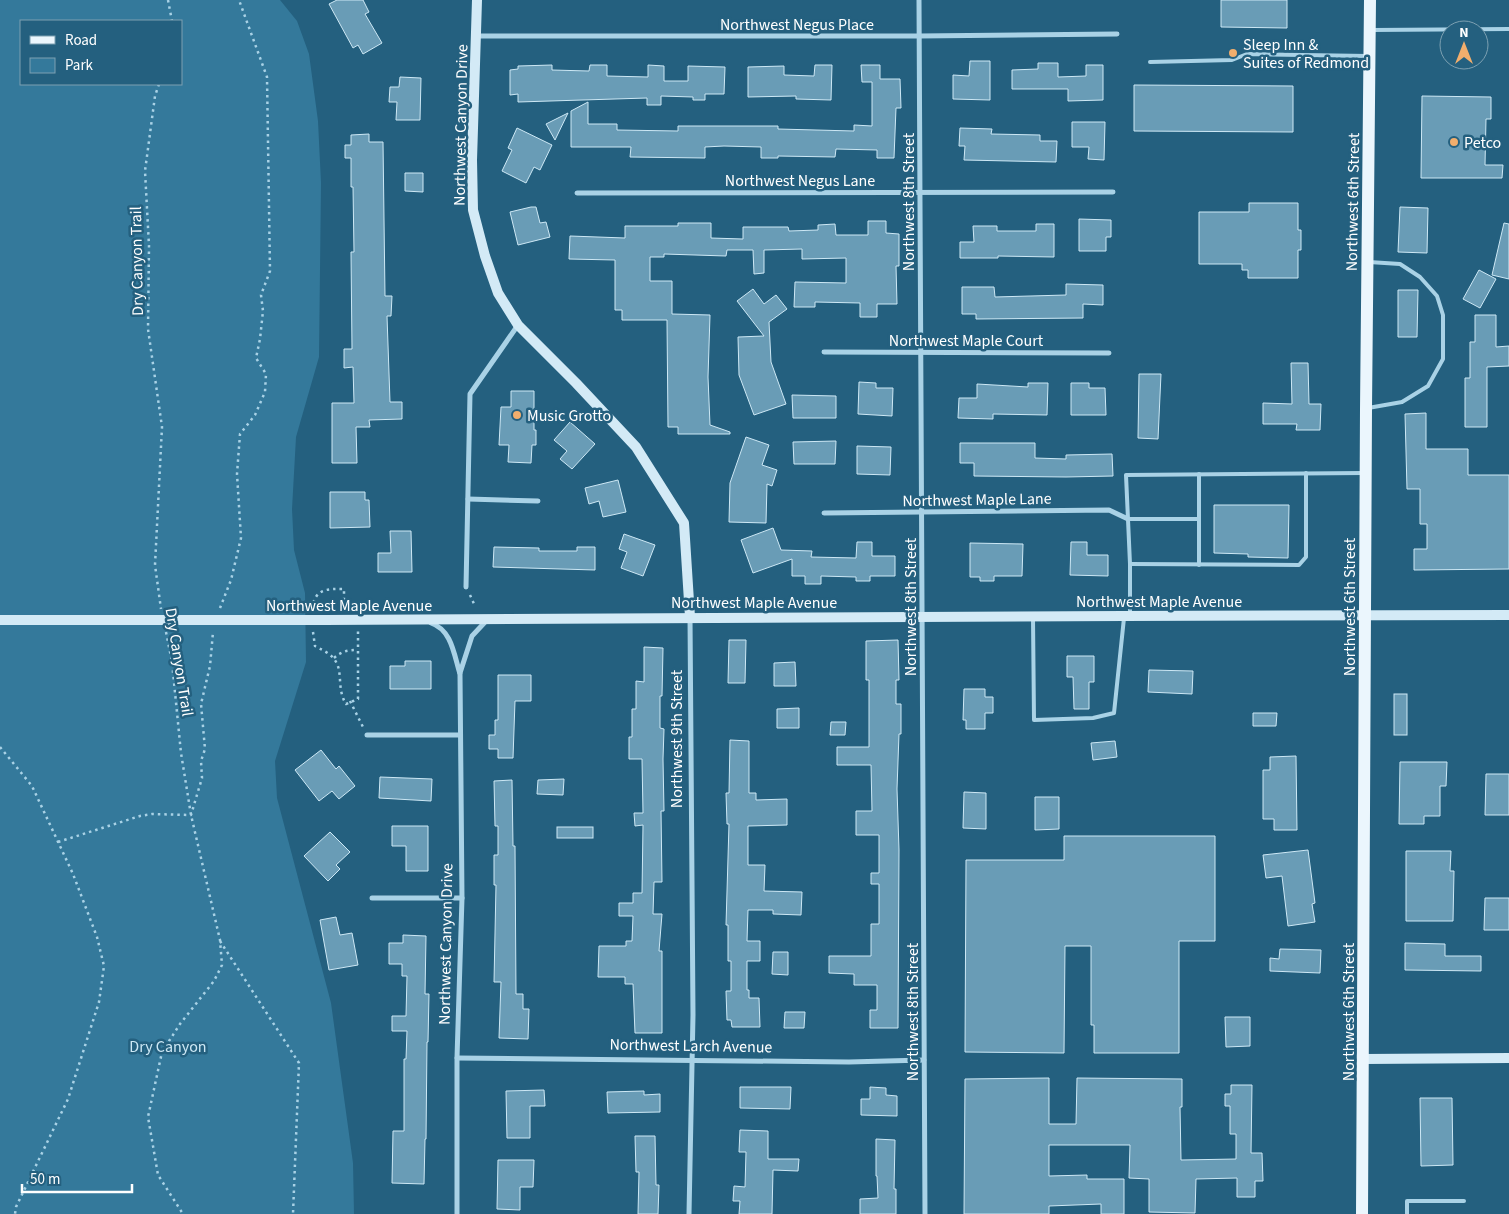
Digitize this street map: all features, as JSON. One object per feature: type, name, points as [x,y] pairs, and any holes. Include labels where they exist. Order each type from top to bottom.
[{"type":"main road","name":"Northwest Canyon Drive","points":[[477,0],[472,160],[473,210],[484,256],[498,293],[518,325]]},
{"type":"main road","name":"Northwest 6th Street","points":[[1362,1214],[1370,0]]},
{"type":"main road","name":"Northwest 9th Street","points":[[518,325],[636,447],[684,522],[690,617]]},
{"type":"main road","name":"Northwest Maple Avenue","points":[[0,620],[423,620],[922,616],[1509,616]]},
{"type":"main road","points":[[1364,1060],[1509,1058]]},
{"type":"street","name":"Northwest 8th Street","points":[[919,0],[925,1214]]},
{"type":"street","name":"Northwest Negus Place","points":[[477,36],[1117,34]]},
{"type":"street","name":"Northwest Negus Lane","points":[[577,193],[1113,192]]},
{"type":"street","points":[[466,587],[470,394],[518,325]]},
{"type":"street","name":"Northwest Maple Court","points":[[824,352],[1109,353]]},
{"type":"street","points":[[468,498],[538,500]]},
{"type":"street","name":"Northwest Maple Lane","points":[[824,512],[1109,510],[1128,519]]},
{"type":"street","name":"Northwest 9th Street","points":[[689,1214],[693,1015],[690,617]]},
{"type":"street","name":"Northwest Canyon Drive","points":[[460,674],[472,636],[484,619]]},
{"type":"street","name":"Northwest Canyon Drive","points":[[423,620],[441,626],[450,639],[460,674],[462,898],[457,1058],[457,1214]]},
{"type":"street","points":[[367,735],[460,736]]},
{"type":"street","points":[[372,898],[462,898]]},
{"type":"street","name":"Northwest Larch Avenue","points":[[457,1058],[849,1062],[924,1060]]},
{"type":"lane","points":[[1370,30],[1509,29]]},
{"type":"lane","points":[[1150,62],[1232,60],[1247,54],[1370,56]]},
{"type":"lane","points":[[1366,409],[1402,402],[1428,386],[1443,359],[1444,315],[1437,296],[1420,277],[1400,264],[1368,261]]},
{"type":"lane","points":[[1130,564],[1299,565],[1306,557],[1306,473]]},
{"type":"lane","points":[[1033,616],[1034,720],[1093,718],[1114,713],[1127,616],[1130,564],[1126,475],[1367,473]]},
{"type":"lane","points":[[1199,565],[1200,474]]},
{"type":"lane","points":[[1128,519],[1199,519]]},
{"type":"lane","points":[[1407,1214],[1407,1201],[1464,1201]]},
{"type":"path","points":[[168,0],[172,20]]},
{"type":"path","points":[[217,616],[231,580],[241,538],[237,474],[240,434],[255,415],[265,392],[266,374],[256,358],[263,311],[262,295],[270,271],[267,77],[240,0]]},
{"type":"path","name":"Dry Canyon Trail","points":[[159,85],[155,96],[145,171],[149,246],[148,329],[162,427],[155,565],[162,616]]},
{"type":"path","points":[[466,587],[484,619]]},
{"type":"path","points":[[344,589],[344,603]]},
{"type":"path","points":[[318,648],[334,658],[339,670],[340,692],[346,704],[358,699],[358,620]]},
{"type":"path","name":"Dry Canyon Trail","points":[[164,625],[172,662],[191,816],[220,940],[222,965],[214,981],[180,1024],[162,1052],[148,1117],[158,1175],[182,1214]]},
{"type":"path","points":[[58,842],[140,816],[152,814],[191,816],[202,778],[201,761],[205,749],[201,704],[210,666],[214,625]]},
{"type":"path","points":[[334,658],[340,652],[358,650]]},
{"type":"path","points":[[350,701],[367,735]]},
{"type":"path","points":[[0,747],[32,786],[58,842],[97,937],[104,966],[99,1002],[68,1099],[16,1207],[15,1214]]},
{"type":"path","points":[[220,940],[299,1063],[293,1214]]},
{"type":"green space","name":"Dry Canyon","points":[[0,0],[280,0],[297,21],[309,54],[318,121],[321,183],[319,357],[296,437],[292,509],[294,550],[305,593],[306,662],[275,761],[277,798],[331,1003],[353,1163],[354,1214],[0,1214]]},
{"type":"building","points":[[337,0],[363,0],[369,12],[365,14],[382,43],[363,54],[358,45],[353,48],[329,4]]},
{"type":"building","points":[[1221,0],[1287,0],[1287,28],[1221,27]]},
{"type":"building","points":[[970,61],[990,61],[990,100],[953,99],[953,75],[969,76]]},
{"type":"building","points":[[1038,63],[1058,63],[1058,77],[1086,76],[1086,65],[1103,65],[1103,100],[1068,101],[1068,89],[1012,89],[1012,70],[1038,69]]},
{"type":"building","points":[[552,65],[552,70],[589,71],[590,65],[607,65],[607,76],[648,77],[648,65],[664,66],[664,81],[688,81],[688,66],[725,67],[724,94],[705,94],[705,100],[693,100],[693,97],[661,96],[661,105],[647,105],[647,98],[518,102],[518,94],[510,95],[510,70],[518,69],[518,66]]},
{"type":"building","points":[[815,65],[832,65],[831,100],[796,99],[796,96],[748,97],[748,67],[784,66],[784,75],[814,76]]},
{"type":"building","points":[[861,65],[880,65],[880,79],[900,79],[901,108],[896,108],[894,158],[877,158],[877,150],[836,149],[835,157],[778,156],[778,158],[761,158],[761,147],[724,146],[705,147],[705,158],[630,157],[631,147],[571,147],[571,111],[588,102],[588,124],[617,124],[617,130],[678,131],[678,126],[778,126],[778,129],[854,131],[854,125],[872,126],[872,82],[862,82]]},
{"type":"building","points":[[400,77],[421,78],[420,120],[396,120],[397,102],[389,102],[390,87],[399,87]]},
{"type":"building","points":[[1134,85],[1293,86],[1293,132],[1134,131]]},
{"type":"building","name":"Petco","points":[[1422,96],[1491,97],[1491,119],[1486,119],[1485,165],[1503,165],[1502,178],[1421,178]]},
{"type":"building","points":[[568,113],[555,140],[546,124]]},
{"type":"building","points":[[1072,122],[1105,122],[1104,160],[1088,159],[1089,147],[1072,147]]},
{"type":"building","points":[[517,128],[552,145],[540,170],[534,167],[526,183],[502,171],[512,150],[508,148]]},
{"type":"building","points":[[960,128],[992,129],[991,134],[1040,135],[1040,141],[1057,141],[1056,162],[964,160],[965,146],[959,146]]},
{"type":"building","points":[[369,134],[369,142],[383,142],[385,296],[392,296],[391,316],[387,316],[390,402],[402,402],[402,419],[369,420],[370,427],[356,427],[357,463],[332,463],[332,403],[354,403],[353,367],[344,368],[344,349],[352,349],[351,252],[354,252],[351,158],[345,158],[345,145],[351,145],[351,135]]},
{"type":"building","points":[[405,173],[423,173],[423,192],[405,191]]},
{"type":"building","points":[[1249,203],[1298,203],[1298,230],[1301,230],[1301,250],[1298,250],[1298,278],[1248,278],[1248,270],[1242,270],[1242,264],[1199,264],[1199,212],[1249,212]]},
{"type":"building","points":[[536,207],[540,223],[546,222],[550,237],[518,245],[510,212]]},
{"type":"building","points":[[1400,207],[1428,208],[1427,253],[1398,252]]},
{"type":"building","points":[[1079,219],[1111,220],[1111,237],[1106,237],[1106,251],[1079,251]]},
{"type":"building","points":[[868,221],[886,221],[886,233],[899,234],[899,266],[896,266],[897,304],[877,304],[877,317],[860,317],[860,303],[815,302],[815,307],[794,307],[795,282],[846,283],[846,258],[802,259],[802,249],[764,250],[764,273],[754,274],[753,250],[727,250],[726,256],[664,254],[664,257],[650,257],[650,281],[672,281],[672,314],[710,315],[708,377],[710,425],[730,432],[730,434],[678,434],[678,427],[668,427],[667,320],[622,320],[622,310],[615,310],[615,260],[569,259],[570,236],[625,238],[625,226],[678,226],[678,223],[711,223],[711,238],[743,239],[743,227],[788,227],[789,231],[818,230],[818,225],[835,224],[836,235],[868,235]]},
{"type":"building","points":[[1504,223],[1509,224],[1509,279],[1492,275]]},
{"type":"building","points":[[1036,224],[1054,224],[1054,257],[998,256],[998,258],[960,258],[960,242],[974,242],[973,226],[997,226],[997,231],[1036,231]]},
{"type":"building","points":[[1479,270],[1496,279],[1480,308],[1463,299]]},
{"type":"building","points":[[1066,284],[1103,285],[1103,305],[1083,304],[1083,318],[976,319],[976,314],[962,314],[962,287],[994,287],[995,297],[1066,295]]},
{"type":"building","points":[[753,289],[764,304],[776,295],[787,309],[769,322],[771,362],[786,404],[754,415],[739,375],[738,337],[764,336],[737,301]]},
{"type":"building","points":[[1398,290],[1418,290],[1417,337],[1398,337]]},
{"type":"building","points":[[1475,315],[1496,315],[1496,347],[1509,346],[1509,366],[1487,367],[1487,427],[1465,427],[1465,378],[1470,378],[1470,342],[1475,342]]},
{"type":"building","points":[[1291,363],[1308,363],[1309,404],[1321,404],[1320,430],[1296,430],[1297,424],[1263,424],[1263,403],[1292,404]]},
{"type":"building","points":[[1139,374],[1161,374],[1158,439],[1138,438]]},
{"type":"building","points":[[859,382],[876,383],[876,388],[893,388],[892,416],[858,414]]},
{"type":"building","points":[[1028,383],[1048,383],[1047,415],[993,414],[993,419],[958,418],[959,398],[977,398],[977,384],[1028,387]]},
{"type":"building","points":[[1071,383],[1089,383],[1089,388],[1105,388],[1106,415],[1071,415]]},
{"type":"building","points":[[511,391],[534,391],[536,445],[532,445],[531,463],[508,462],[509,445],[499,445],[501,407],[511,407]]},
{"type":"building","points":[[792,395],[836,396],[836,418],[793,418]]},
{"type":"building","points":[[1426,413],[1426,449],[1468,449],[1468,475],[1509,475],[1509,569],[1414,570],[1414,549],[1427,549],[1427,524],[1420,524],[1420,489],[1407,489],[1405,414]]},
{"type":"building","points":[[570,422],[595,444],[572,469],[560,459],[567,451],[554,440]]},
{"type":"building","points":[[746,437],[769,445],[762,465],[777,470],[772,486],[767,484],[766,523],[729,522],[730,483]]},
{"type":"building","points":[[836,441],[835,464],[794,464],[793,442]]},
{"type":"building","points":[[960,443],[1035,443],[1035,458],[1066,459],[1066,455],[1112,454],[1113,476],[974,476],[974,463],[960,463]]},
{"type":"building","points":[[857,446],[891,447],[890,475],[857,474]]},
{"type":"building","points":[[618,480],[626,512],[603,517],[599,501],[589,504],[585,488]]},
{"type":"building","points":[[330,492],[365,492],[365,500],[369,500],[370,527],[330,528]]},
{"type":"building","points":[[1214,505],[1289,505],[1288,558],[1248,557],[1248,554],[1214,553]]},
{"type":"building","points":[[773,528],[781,550],[812,551],[811,557],[856,558],[857,542],[872,542],[872,556],[895,556],[895,576],[870,576],[870,581],[856,581],[856,577],[821,576],[821,584],[805,584],[805,576],[792,576],[792,559],[753,573],[741,540]]},
{"type":"building","points":[[390,531],[411,531],[412,572],[378,572],[378,553],[391,553]]},
{"type":"building","points":[[624,534],[655,545],[643,576],[621,568],[627,552],[619,549]]},
{"type":"building","points":[[1071,542],[1087,542],[1087,555],[1108,555],[1108,576],[1070,575]]},
{"type":"building","points":[[970,543],[1023,544],[1022,576],[994,576],[994,581],[980,581],[980,577],[970,577]]},
{"type":"building","points":[[494,547],[539,548],[539,551],[577,551],[577,547],[595,547],[595,570],[493,567]]},
{"type":"building","points":[[729,640],[746,640],[745,683],[728,683]]},
{"type":"building","points":[[898,640],[899,680],[896,680],[896,704],[901,704],[901,734],[899,734],[897,789],[899,850],[898,1028],[870,1028],[870,1010],[877,1010],[877,985],[854,985],[854,974],[829,973],[829,956],[871,956],[871,924],[879,924],[879,884],[871,884],[871,873],[879,873],[879,835],[856,835],[856,811],[872,811],[871,765],[837,765],[837,747],[869,747],[869,680],[866,680],[866,641]]},
{"type":"building","points":[[644,647],[663,648],[662,696],[660,696],[660,728],[664,729],[664,811],[661,811],[662,882],[654,882],[653,914],[662,914],[659,951],[662,951],[662,1033],[635,1033],[633,984],[625,984],[625,977],[598,977],[599,946],[626,946],[626,941],[632,941],[633,916],[619,916],[619,903],[633,903],[633,893],[642,893],[643,825],[635,826],[634,813],[643,813],[642,759],[629,759],[629,737],[632,737],[632,709],[636,709],[636,681],[644,682]]},
{"type":"building","points":[[1067,656],[1094,656],[1094,682],[1089,682],[1089,709],[1074,709],[1073,677],[1067,677]]},
{"type":"building","points":[[405,661],[431,661],[431,689],[390,689],[390,666],[405,666]]},
{"type":"building","points":[[795,662],[796,686],[774,686],[774,663]]},
{"type":"building","points":[[1149,670],[1193,671],[1192,694],[1148,692]]},
{"type":"building","points":[[498,675],[531,675],[531,701],[515,701],[513,758],[498,758],[498,749],[489,749],[489,735],[495,735],[495,720],[498,720]]},
{"type":"building","points":[[964,689],[985,689],[985,697],[993,697],[993,713],[985,713],[985,729],[966,729],[966,720],[963,720]]},
{"type":"building","points":[[1394,694],[1407,694],[1407,735],[1394,735]]},
{"type":"building","points":[[799,708],[799,728],[777,728],[777,709]]},
{"type":"building","points":[[1253,713],[1277,713],[1276,726],[1253,726]]},
{"type":"building","points":[[831,722],[846,722],[845,735],[830,735]]},
{"type":"building","points":[[730,740],[749,741],[749,793],[756,793],[756,800],[787,799],[787,825],[748,826],[748,865],[765,865],[764,891],[802,892],[801,915],[773,914],[773,910],[748,910],[747,941],[760,941],[760,961],[747,961],[747,990],[749,990],[749,998],[759,998],[760,1027],[732,1027],[731,1020],[727,1020],[726,991],[731,991],[731,961],[728,961],[728,925],[726,925],[729,824],[727,824],[726,793],[729,793]]},
{"type":"building","points":[[1115,741],[1117,757],[1093,760],[1091,743]]},
{"type":"building","points":[[321,750],[336,769],[339,766],[355,786],[339,799],[332,791],[319,801],[295,770]]},
{"type":"building","points":[[1296,756],[1297,830],[1274,830],[1274,819],[1263,819],[1263,770],[1270,770],[1270,757]]},
{"type":"building","points":[[1400,762],[1447,762],[1446,786],[1440,786],[1440,816],[1424,816],[1424,824],[1399,824]]},
{"type":"building","points":[[1486,774],[1509,774],[1509,815],[1485,815]]},
{"type":"building","points":[[380,777],[432,779],[431,801],[379,798]]},
{"type":"building","points":[[564,779],[563,795],[537,794],[538,780]]},
{"type":"building","points":[[512,780],[513,846],[515,846],[516,994],[523,994],[523,1009],[529,1009],[528,1039],[499,1038],[501,982],[494,982],[496,885],[494,885],[494,855],[498,855],[498,826],[495,826],[494,781]]},
{"type":"building","points":[[964,792],[986,793],[986,829],[963,828]]},
{"type":"building","points":[[1035,797],[1059,797],[1059,829],[1035,830]]},
{"type":"building","points":[[392,826],[428,826],[428,871],[406,871],[406,846],[392,846]]},
{"type":"building","points":[[557,827],[593,827],[593,838],[557,838]]},
{"type":"building","points":[[330,832],[350,852],[336,865],[340,869],[328,881],[304,856]]},
{"type":"building","points":[[1064,836],[1215,836],[1215,941],[1179,941],[1179,1053],[1094,1053],[1094,1025],[1091,1025],[1091,946],[1065,946],[1064,1053],[965,1052],[966,860],[1064,860]]},
{"type":"building","points":[[1308,850],[1315,903],[1312,904],[1315,922],[1288,926],[1282,876],[1266,878],[1263,855]]},
{"type":"building","points":[[1406,851],[1451,851],[1450,871],[1454,871],[1453,921],[1406,921]]},
{"type":"building","points":[[1485,898],[1509,898],[1509,930],[1484,930]]},
{"type":"building","points":[[336,917],[340,935],[352,933],[358,965],[329,970],[320,920]]},
{"type":"building","points":[[403,935],[426,936],[425,994],[429,994],[424,1184],[392,1183],[393,1131],[404,1131],[404,1059],[406,1059],[407,1031],[392,1031],[392,1016],[406,1016],[407,976],[402,976],[402,964],[389,964],[389,943],[403,943]]},
{"type":"building","points":[[1405,943],[1445,944],[1445,956],[1481,956],[1481,971],[1405,970]]},
{"type":"building","points":[[1280,949],[1321,950],[1320,973],[1270,971],[1270,958],[1279,959]]},
{"type":"building","points":[[773,952],[788,952],[788,975],[772,974]]},
{"type":"building","points":[[785,1012],[805,1012],[804,1028],[784,1028]]},
{"type":"building","points":[[1225,1017],[1250,1017],[1250,1046],[1226,1047]]},
{"type":"building","points":[[1049,1078],[1049,1124],[1076,1124],[1077,1078],[1182,1079],[1182,1107],[1180,1107],[1181,1160],[1236,1159],[1236,1134],[1230,1134],[1230,1106],[1225,1106],[1225,1094],[1231,1094],[1231,1085],[1252,1085],[1251,1153],[1262,1153],[1263,1181],[1255,1181],[1255,1197],[1237,1197],[1237,1178],[1196,1179],[1195,1213],[1149,1212],[1149,1179],[1129,1178],[1130,1145],[1049,1145],[1049,1176],[1087,1175],[1087,1179],[1124,1179],[1124,1214],[1101,1214],[1101,1204],[1049,1206],[1049,1214],[964,1214],[965,1079]]},
{"type":"building","points":[[740,1087],[791,1087],[790,1109],[740,1108]]},
{"type":"building","points":[[870,1087],[886,1088],[886,1095],[897,1096],[897,1116],[861,1115],[861,1099],[870,1099]]},
{"type":"building","points":[[544,1090],[545,1106],[530,1106],[530,1138],[507,1138],[506,1091]]},
{"type":"building","points":[[644,1091],[644,1095],[660,1094],[660,1112],[608,1113],[607,1092]]},
{"type":"building","points":[[1420,1098],[1452,1098],[1453,1165],[1421,1166]]},
{"type":"building","points":[[740,1130],[768,1131],[768,1159],[799,1159],[798,1171],[773,1170],[772,1214],[739,1214],[740,1201],[733,1201],[734,1186],[745,1187],[746,1152],[739,1152]]},
{"type":"building","points":[[635,1136],[655,1136],[656,1185],[659,1185],[658,1214],[638,1214],[639,1172],[636,1172]]},
{"type":"building","points":[[876,1139],[895,1140],[894,1189],[896,1189],[896,1214],[860,1214],[860,1199],[878,1198]]},
{"type":"building","points":[[498,1160],[534,1160],[533,1187],[520,1187],[520,1210],[497,1209]]},
{"type":"place","name":"Sleep Inn & Suites of Redmond","points":[[1233,53]]},
{"type":"place","name":"Petco","points":[[1454,142]]},
{"type":"place","name":"Music Grotto","points":[[517,415]]}]
